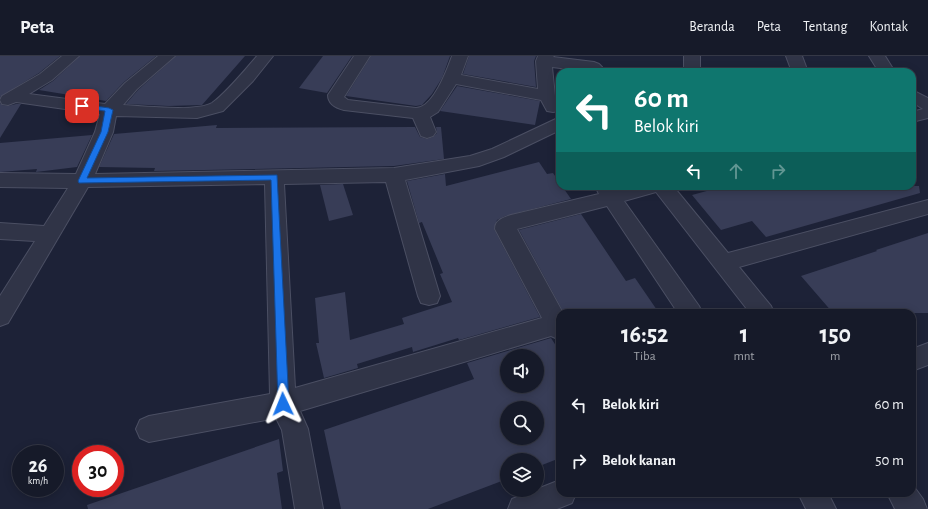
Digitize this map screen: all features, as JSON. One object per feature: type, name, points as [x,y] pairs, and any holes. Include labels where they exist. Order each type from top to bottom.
[{"type":"street","points":[[7,100],[46,77],[71,56]]},
{"type":"street","points":[[0,316],[82,181],[104,132],[109,110],[130,86],[167,56]]},
{"type":"street","points":[[7,100],[109,110],[197,113],[217,107],[247,78],[266,56]]},
{"type":"street","points":[[362,56],[336,95],[339,102],[344,105],[420,113],[425,113],[432,108],[452,78],[460,56]]},
{"type":"street","points":[[692,56],[692,68]]},
{"type":"street","points":[[794,56],[798,68]]},
{"type":"street","points":[[878,56],[885,68]]},
{"type":"street","points":[[556,114],[547,96],[545,60],[594,66]]},
{"type":"street","points":[[452,78],[547,96]]},
{"type":"street","points":[[916,98],[928,105]]},
{"type":"street","points":[[420,113],[428,132]]},
{"type":"street","points":[[916,116],[928,113]]},
{"type":"street","points":[[0,180],[82,181],[394,175],[459,165],[479,160],[498,153],[556,124]]},
{"type":"street","points":[[394,175],[429,296]]},
{"type":"street","points":[[274,177],[283,404],[295,429],[309,509]]},
{"type":"street","points":[[556,323],[505,229],[505,226],[510,223],[608,192],[623,190]]},
{"type":"street","points":[[665,190],[760,309]]},
{"type":"street","points":[[608,192],[688,309]]},
{"type":"street","points":[[723,262],[928,208]]},
{"type":"street","points":[[0,231],[50,234]]},
{"type":"street","points":[[149,429],[283,404],[556,328]]},
{"type":"street","points":[[916,358],[928,354]]},
{"type":"street","points":[[522,509],[556,495]]},
{"type":"street","points":[[814,497],[822,509]]},
{"type":"street","points":[[904,497],[913,509]]},
{"type":"building","points":[[0,56],[60,56],[39,73],[0,97]]},
{"type":"building","points":[[80,56],[156,56],[124,82],[106,101],[39,90],[53,81]]},
{"type":"building","points":[[176,56],[245,56],[202,105],[169,106],[126,104],[138,90]]},
{"type":"building","points":[[323,56],[352,56],[327,93],[299,88]]},
{"type":"building","points":[[371,56],[450,56],[442,78],[432,94],[422,105],[416,106],[346,96]]},
{"type":"building","points":[[469,56],[536,56],[534,61],[536,87],[463,74]]},
{"type":"building","points":[[457,86],[540,101],[535,125],[440,111]]},
{"type":"building","points":[[0,103],[8,106],[21,104],[0,138]]},
{"type":"building","points":[[217,125],[216,128],[415,127],[420,137],[427,139],[433,137],[437,133],[436,127],[441,127],[444,159],[394,166],[154,171],[155,168],[99,167],[114,134]]},
{"type":"building","points":[[92,135],[77,167],[36,172],[37,169],[0,172],[0,143]]},
{"type":"building","points":[[539,162],[547,174],[553,173],[556,177],[556,190],[565,190],[571,199],[505,216],[497,220],[494,229],[540,317],[459,340],[458,338],[413,352],[412,347],[357,364],[358,368],[324,378],[316,343],[319,343],[315,298],[345,292],[350,340],[404,324],[402,318],[452,302],[440,274],[443,273],[422,222],[419,223],[407,181],[445,174],[446,186]]},
{"type":"building","points":[[343,184],[353,215],[329,221],[320,185]]},
{"type":"building","points":[[916,186],[919,186],[920,193],[766,237],[752,221],[721,230],[692,195],[710,190],[916,190]]},
{"type":"building","points":[[581,214],[626,281],[635,278],[656,309],[562,309],[519,230]]},
{"type":"building","points":[[928,233],[928,313],[916,313],[916,309],[830,309],[801,276],[877,251],[876,250]]},
{"type":"building","points":[[551,338],[556,346],[556,460],[544,464],[544,453],[500,453],[500,482],[428,509],[341,509],[324,430],[474,379],[467,363],[500,353],[500,393],[544,393],[544,349],[514,349]]},
{"type":"building","points":[[279,439],[283,471],[277,473],[282,509],[88,509],[87,505],[110,497],[124,497],[124,492]]},
{"type":"route","points":[[82,106],[109,110],[104,132],[82,181],[274,177],[283,404]]}]
